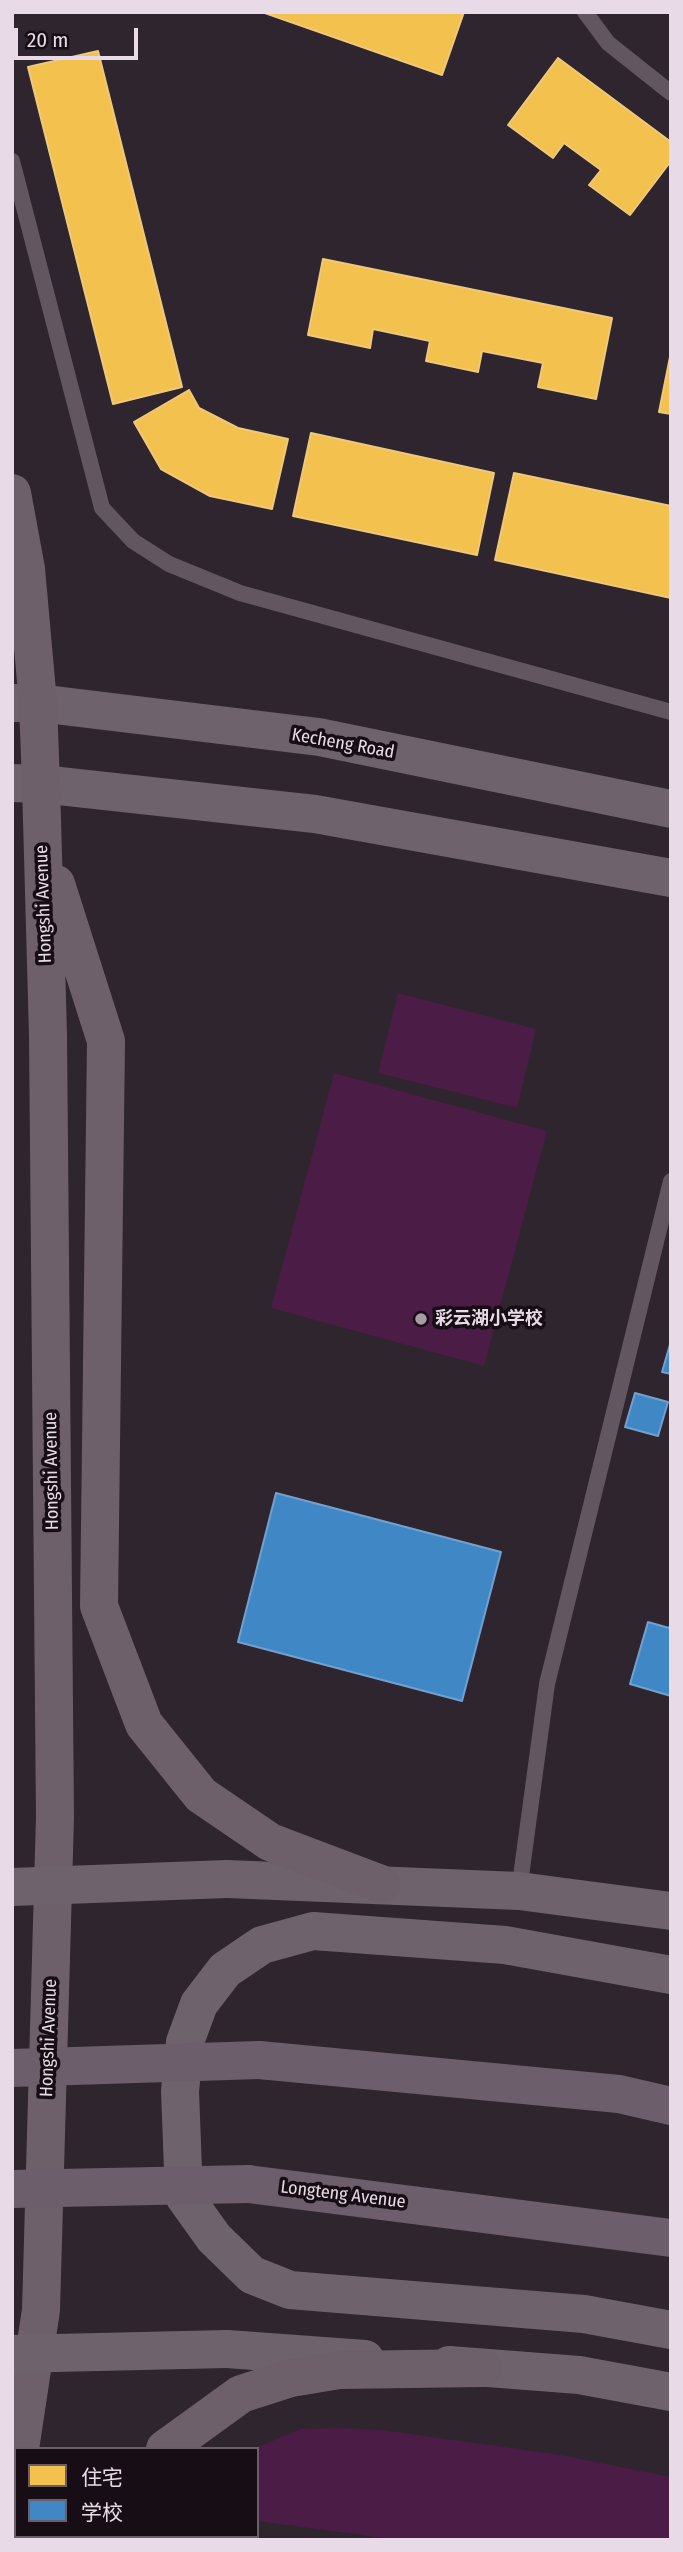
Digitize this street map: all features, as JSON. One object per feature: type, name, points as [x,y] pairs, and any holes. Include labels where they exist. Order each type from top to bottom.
[{"type":"highway","points":[[12,2068],[259,2060],[619,2094],[671,2106]]},
{"type":"highway","name":"Longteng Avenue","points":[[12,2189],[248,2184],[671,2238]]},
{"type":"main road","name":"Hongshi Avenue","points":[[12,493],[26,569],[27,784],[43,844],[48,1049],[55,1817],[41,2310],[20,2447]]},
{"type":"main road","name":"Kecheng Road","points":[[25,703],[319,737],[671,808]]},
{"type":"main road","points":[[27,784],[315,814],[671,878]]},
{"type":"main road","points":[[43,844],[106,1041],[100,1606],[144,1724],[201,1795],[270,1842],[381,1884]]},
{"type":"main road","points":[[12,1887],[227,1879],[381,1884],[519,1891],[671,1911]]},
{"type":"main road","points":[[671,1975],[505,1945],[313,1931],[262,1945],[225,1970],[199,2004],[185,2042],[180,2091],[184,2196],[214,2238],[252,2275],[290,2290],[584,2314],[671,2329]]},
{"type":"main road","points":[[12,2354],[227,2349],[579,2375],[671,2392]]},
{"type":"main road","points":[[167,2447],[241,2394],[291,2378],[339,2370],[482,2368]]},
{"type":"lane","points":[[586,12],[608,43],[671,93]]},
{"type":"lane","points":[[12,161],[102,508],[133,541],[169,564],[240,593],[671,712]]},
{"type":"lane","points":[[519,1891],[547,1685],[671,1181]]},
{"type":"shaded area","points":[[398,993],[536,1029],[517,1108],[378,1073]]},
{"type":"shaded area","points":[[334,1073],[547,1131],[484,1366],[271,1308]]},
{"type":"shaded area","points":[[301,2429],[382,2430],[561,2455],[671,2477],[671,2540],[399,2540],[259,2521],[258,2447]]},
{"type":"building: 住宅","points":[[262,12],[464,12],[442,75]]},
{"type":"building: 住宅","points":[[98,51],[182,387],[113,404],[28,67]]},
{"type":"building: 住宅","points":[[558,58],[671,142],[671,161],[630,215],[589,185],[601,170],[564,143],[553,158],[508,125]]},
{"type":"building: 住宅","points":[[323,259],[612,318],[596,399],[538,387],[543,363],[482,351],[478,372],[426,361],[430,341],[373,329],[370,348],[308,335]]},
{"type":"building: 住宅","points":[[671,352],[671,414],[659,412]]},
{"type":"building: 住宅","points":[[189,390],[199,408],[238,428],[288,439],[272,509],[210,496],[161,469],[134,422]]},
{"type":"building: 住宅","points":[[311,433],[494,473],[477,555],[293,516]]},
{"type":"building: 住宅","points":[[514,473],[671,506],[671,598],[495,560]]},
{"type":"building: 学校","points":[[671,1341],[671,1374],[662,1372]]},
{"type":"building: 学校","points":[[635,1393],[668,1402],[658,1436],[625,1427]]},
{"type":"building: 学校","points":[[276,1493],[501,1552],[462,1701],[238,1642]]},
{"type":"building: 学校","points":[[648,1622],[669,1628],[671,1623],[671,1696],[630,1684]]},
{"type":"place","name":"彩云湖小学校","points":[[421,1319]]}]
